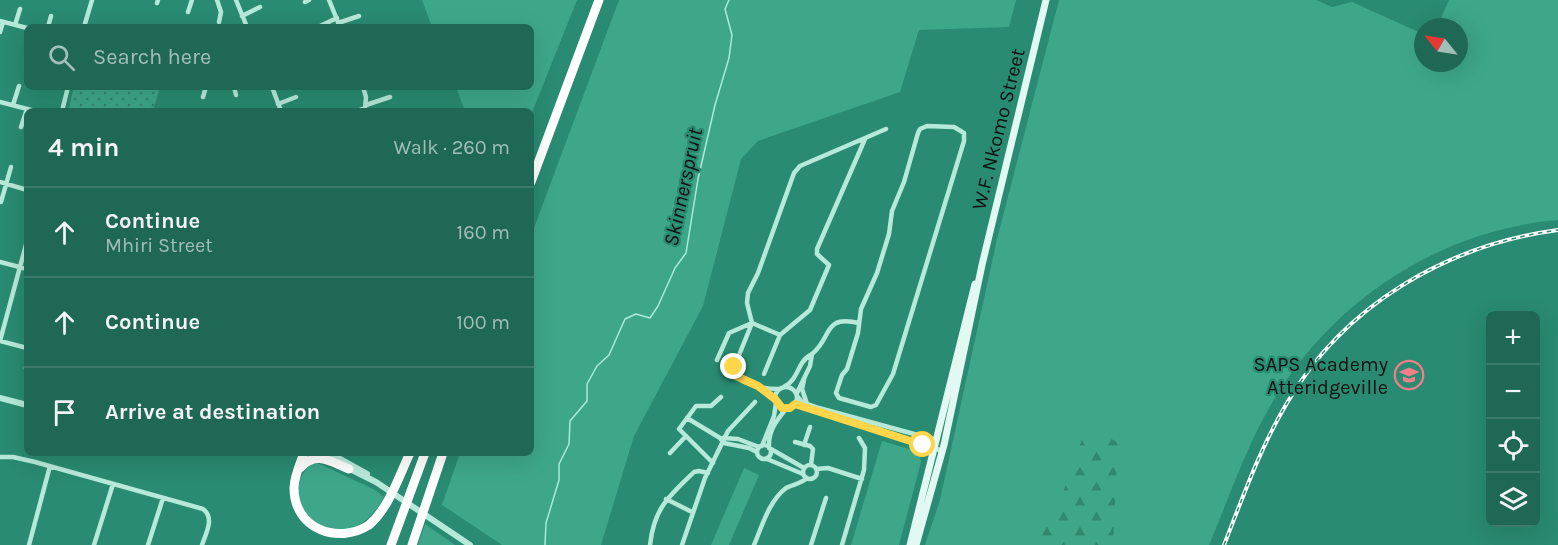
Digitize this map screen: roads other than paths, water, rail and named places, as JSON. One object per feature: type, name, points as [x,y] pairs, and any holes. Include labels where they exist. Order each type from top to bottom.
[{"type":"highway","points":[[534,170],[593,0]]},
{"type":"highway","points":[[534,171],[599,0]]},
{"type":"highway","points":[[303,456],[294,487],[300,514],[306,522],[322,533],[334,536],[346,536],[358,532],[376,518],[385,505],[409,456]]},
{"type":"highway","points":[[391,545],[424,456]]},
{"type":"highway","points":[[398,545],[431,456]]},
{"type":"highway","points":[[412,545],[442,456]]},
{"type":"highway","points":[[298,471],[306,462],[316,458],[349,469]]},
{"type":"main road","name":"W.F. Nkomo Street","points":[[910,545],[975,282],[982,265],[1046,0]]},
{"type":"main road","name":"W.F. Nkomo Street","points":[[916,545],[943,451],[982,265]]},
{"type":"street","points":[[85,24],[92,0]]},
{"type":"street","points":[[188,12],[192,0]]},
{"type":"street","points":[[218,0],[221,12],[219,22]]},
{"type":"street","points":[[236,0],[246,24]]},
{"type":"street","points":[[329,0],[338,23],[359,16]]},
{"type":"street","points":[[242,16],[260,7]]},
{"type":"street","points":[[15,25],[20,9]]},
{"type":"street","points":[[49,24],[51,16]]},
{"type":"street","points":[[0,32],[1,21],[24,27]]},
{"type":"street","points":[[13,105],[19,87]]},
{"type":"street","points":[[63,108],[67,90]]},
{"type":"street","points":[[203,97],[205,90]]},
{"type":"street","points":[[235,90],[236,95]]},
{"type":"street","points":[[273,90],[280,108]]},
{"type":"street","points":[[364,90],[367,108],[390,97]]},
{"type":"street","points":[[278,104],[296,97]]},
{"type":"street","points":[[0,102],[24,108]]},
{"type":"street","points":[[21,127],[24,118]]},
{"type":"street","points":[[927,126],[961,130],[964,133],[964,141],[893,374],[873,408],[839,398],[836,393],[842,375],[847,369],[859,323],[861,309],[877,273],[887,242],[892,211],[904,182],[920,129],[927,126]]},
{"type":"street","points":[[886,129],[800,166],[794,173],[758,273],[748,292],[747,303],[752,323],[733,370],[738,378],[758,386],[791,387],[801,401],[807,404],[945,441]]},
{"type":"street","points":[[764,374],[780,335],[810,310],[829,265],[817,254],[817,249],[865,139]]},
{"type":"street","points":[[1,202],[11,167]]},
{"type":"street","points":[[0,182],[24,189]]},
{"type":"street","points":[[24,252],[0,341],[24,347]]},
{"type":"street","points":[[0,262],[24,268]]},
{"type":"street","points":[[816,469],[815,476],[805,476],[760,458],[759,448],[774,416],[776,393],[792,381],[804,360],[812,354],[838,322],[843,320],[859,323]]},
{"type":"street","points":[[717,360],[729,333],[752,323],[780,335]]},
{"type":"street","points":[[807,404],[802,389],[812,354]]},
{"type":"street","points":[[795,404],[806,375]]},
{"type":"street","points":[[758,386],[780,407],[786,409]]},
{"type":"street","points":[[712,464],[679,429],[696,406],[709,407],[721,397]]},
{"type":"street","points":[[0,398],[24,404]]},
{"type":"street","points":[[682,545],[692,512],[723,439],[755,402]]},
{"type":"street","points":[[767,459],[771,454],[770,434],[774,424],[786,409],[795,404],[943,451]]},
{"type":"street","points":[[687,418],[723,439],[759,448],[770,448],[804,468]]},
{"type":"street","points":[[804,445],[810,427]]},
{"type":"street","points":[[670,453],[686,436]]},
{"type":"street","points":[[842,545],[862,479],[866,456],[865,448],[859,438]]},
{"type":"street","points":[[795,442],[813,449],[811,465]]},
{"type":"street","points":[[321,456],[374,480]]},
{"type":"street","points":[[335,456],[361,470],[470,545]]},
{"type":"street","points":[[0,457],[13,457],[50,466],[203,509],[208,513],[209,523],[202,545]]},
{"type":"street","points":[[784,466],[787,458]]},
{"type":"street","points":[[804,468],[811,465]]},
{"type":"street","points":[[811,465],[816,469],[828,468],[862,479]]},
{"type":"street","points":[[28,545],[50,466]]},
{"type":"street","points":[[754,545],[775,499],[785,489],[801,483],[805,476],[804,468]]},
{"type":"street","points":[[650,545],[659,511],[666,499],[694,472],[708,473]]},
{"type":"street","points":[[94,545],[113,484]]},
{"type":"street","points":[[148,545],[163,498]]},
{"type":"street","points":[[811,545],[826,498]]},
{"type":"street","points":[[666,499],[692,512]]},
{"type":"waterway","name":"Skinnerspruit","points":[[545,545],[546,523],[559,480],[559,464],[569,444],[570,421],[587,401],[587,384],[597,366],[609,355],[625,319],[636,314],[650,318],[675,268],[686,253],[698,179],[715,105],[729,58],[732,35],[725,9],[729,0]]},
{"type":"railway","points":[[1224,545],[1252,473],[1277,420],[1310,368],[1338,337],[1369,309],[1402,285],[1439,265],[1517,238],[1558,230]]},
{"type":"place","name":"SAPS Academy Atteridgeville","points":[[1409,375]]}]
